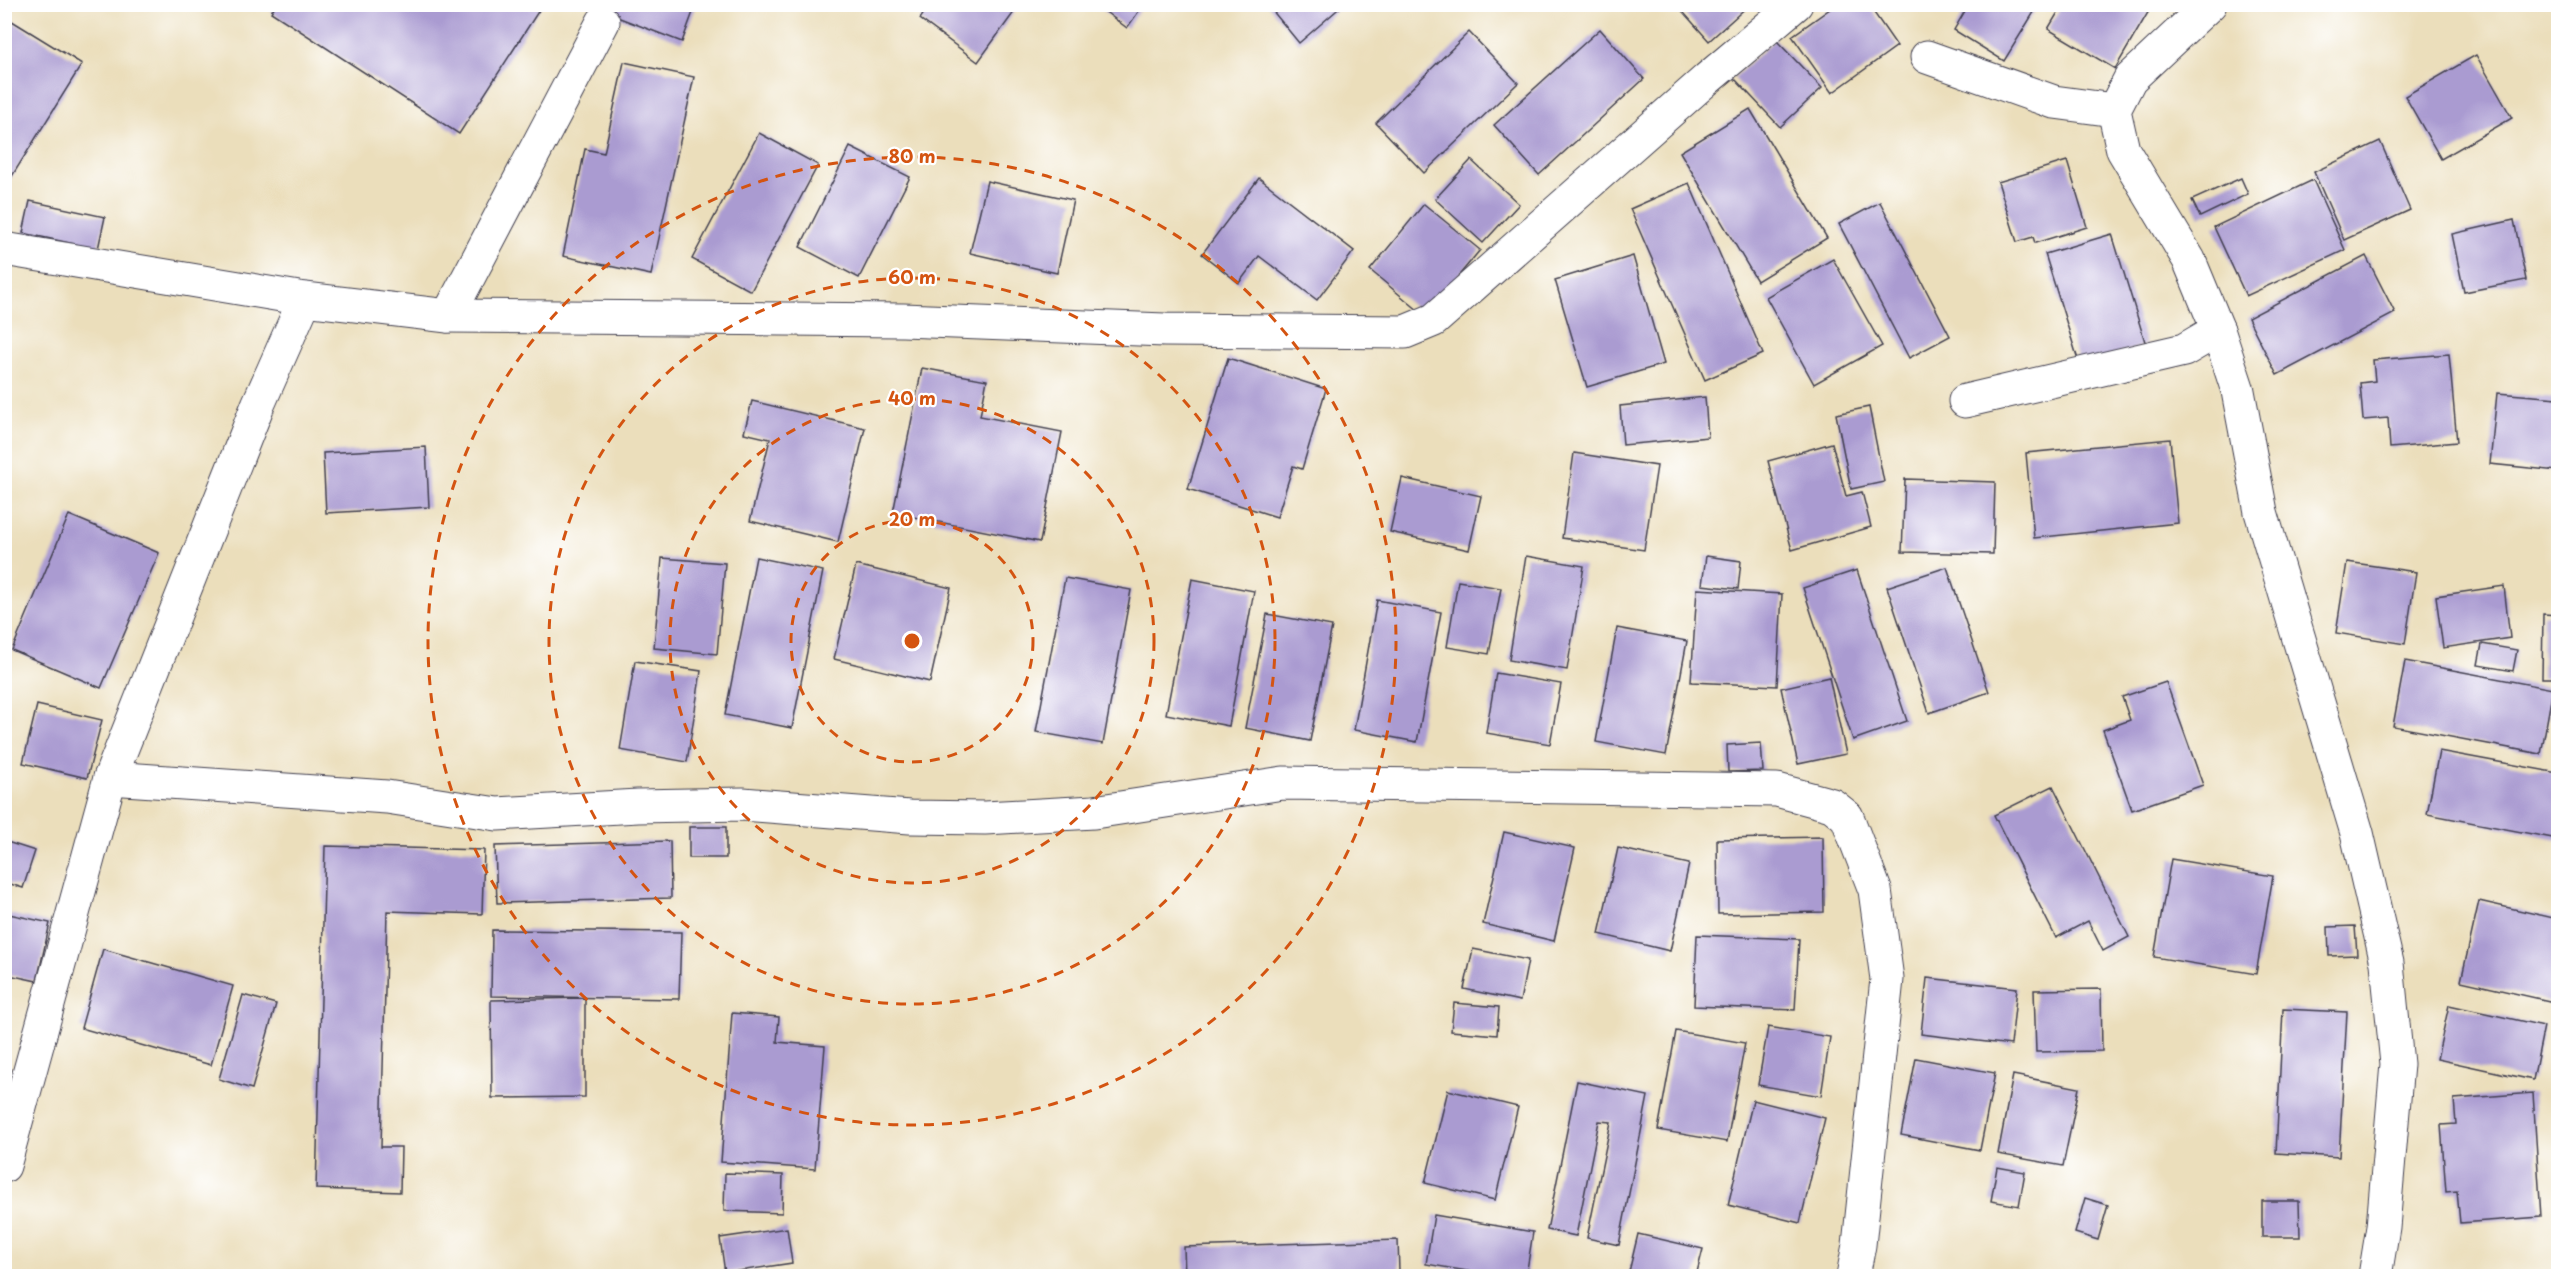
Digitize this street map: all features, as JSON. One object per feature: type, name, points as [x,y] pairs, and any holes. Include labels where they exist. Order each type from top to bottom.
[{"type":"street","points":[[4,249],[305,299],[448,316],[903,320],[1165,330],[1405,332],[1434,320],[1796,4]]},
{"type":"street","points":[[2210,4],[2130,79],[2114,110],[2123,150],[2189,260],[2218,330],[2238,391],[2261,512],[2357,832],[2387,963],[2397,1064],[2383,1227],[2375,1276]]},
{"type":"street","points":[[448,316],[603,22]]},
{"type":"street","points":[[1927,57],[2054,102],[2114,110]]},
{"type":"street","points":[[4,1166],[110,777],[258,405],[305,299]]},
{"type":"street","points":[[1965,401],[2184,350],[2218,330]]},
{"type":"street","points":[[110,777],[387,797],[497,813],[638,806],[743,804],[909,817],[985,818],[1094,812],[1283,783],[1777,790],[1814,798],[1832,805],[1847,817],[1875,890],[1887,979],[1859,1245],[1853,1276]]},
{"type":"building","points":[[276,4],[543,4],[459,134],[271,12]]},
{"type":"building","points":[[601,4],[696,4],[682,42],[599,10]]},
{"type":"building","points":[[930,4],[1020,4],[978,62],[920,19]]},
{"type":"building","points":[[1095,4],[1144,4],[1127,28]]},
{"type":"building","points":[[1267,4],[1344,4],[1299,43]]},
{"type":"building","points":[[1676,4],[1750,4],[1709,41]]},
{"type":"building","points":[[1837,4],[1868,4],[1897,46],[1832,93],[1792,36]]},
{"type":"building","points":[[1969,4],[2039,4],[2004,61],[1954,30]]},
{"type":"building","points":[[2063,4],[2153,4],[2115,69],[2048,29]]},
{"type":"building","points":[[4,16],[82,64],[4,189]]},
{"type":"building","points":[[1600,29],[1644,79],[1539,175],[1494,125]]},
{"type":"building","points":[[1469,32],[1518,83],[1424,173],[1376,123]]},
{"type":"building","points":[[1775,39],[1822,88],[1780,127],[1734,78]]},
{"type":"building","points":[[2476,55],[2512,118],[2441,159],[2405,96]]},
{"type":"building","points":[[624,62],[694,77],[651,275],[563,256],[585,149],[604,153]]},
{"type":"building","points":[[1750,109],[1827,238],[1757,281],[1680,152]]},
{"type":"building","points":[[759,133],[818,165],[751,291],[692,259]]},
{"type":"building","points":[[2380,141],[2410,210],[2344,240],[2314,172]]},
{"type":"building","points":[[850,147],[910,177],[859,278],[800,247]]},
{"type":"building","points":[[1471,160],[1519,204],[1483,243],[1435,199]]},
{"type":"building","points":[[2067,161],[2087,227],[2035,243],[2033,237],[2017,242],[1998,182]]},
{"type":"building","points":[[1259,178],[1354,251],[1317,300],[1259,256],[1239,283],[1202,254]]},
{"type":"building","points":[[2241,178],[2248,194],[2200,217],[2192,200]]},
{"type":"building","points":[[2313,180],[2345,250],[2246,296],[2214,227]]},
{"type":"building","points":[[987,181],[1073,200],[1057,273],[970,253]]},
{"type":"building","points":[[1689,183],[1763,354],[1705,380],[1630,209]]},
{"type":"building","points":[[30,201],[105,217],[98,249],[23,233]]},
{"type":"building","points":[[1880,202],[1950,336],[1909,358],[1839,224]]},
{"type":"building","points":[[1424,204],[1480,250],[1425,316],[1370,270]]},
{"type":"building","points":[[2514,220],[2526,280],[2464,292],[2452,234]]},
{"type":"building","points":[[2112,234],[2146,345],[2080,366],[2045,254]]},
{"type":"building","points":[[1633,256],[1664,364],[1587,387],[1555,280]]},
{"type":"building","points":[[2366,256],[2395,313],[2277,375],[2248,318]]},
{"type":"building","points":[[1833,259],[1882,346],[1814,384],[1766,297]]},
{"type":"building","points":[[4,290],[11,290],[6,338],[4,338]]},
{"type":"building","points":[[2449,354],[2457,442],[2390,448],[2388,418],[2363,420],[2360,383],[2375,381],[2373,360]]},
{"type":"building","points":[[1228,358],[1326,389],[1302,469],[1293,466],[1277,517],[1188,489]]},
{"type":"building","points":[[922,368],[987,380],[980,416],[1062,432],[1040,542],[893,513]]},
{"type":"building","points":[[2497,393],[2558,398],[2558,471],[2490,464]]},
{"type":"building","points":[[1705,397],[1708,437],[1623,445],[1620,406]]},
{"type":"building","points":[[752,401],[865,428],[838,542],[750,521],[770,439],[744,433]]},
{"type":"building","points":[[1869,407],[1884,482],[1851,489],[1836,414]]},
{"type":"building","points":[[2170,439],[2178,523],[2034,538],[2026,453]]},
{"type":"building","points":[[1832,443],[1846,496],[1862,492],[1871,527],[1792,550],[1768,461]]},
{"type":"building","points":[[426,447],[429,507],[326,513],[323,453]]},
{"type":"building","points":[[1574,453],[1657,466],[1644,550],[1562,538]]},
{"type":"building","points":[[1402,478],[1481,496],[1469,550],[1390,532]]},
{"type":"building","points":[[1905,479],[1995,482],[1993,554],[1902,552]]},
{"type":"building","points":[[69,515],[159,553],[101,688],[12,650]]},
{"type":"building","points":[[1526,556],[1584,566],[1567,670],[1509,660]]},
{"type":"building","points":[[1706,556],[1741,561],[1738,589],[1702,585]]},
{"type":"building","points":[[756,557],[823,571],[792,728],[725,715]]},
{"type":"building","points":[[662,558],[725,563],[717,654],[654,648]]},
{"type":"building","points":[[2347,562],[2416,572],[2405,644],[2336,633]]},
{"type":"building","points":[[856,565],[951,588],[930,682],[834,659]]},
{"type":"building","points":[[1947,567],[1989,692],[1929,713],[1887,587]]},
{"type":"building","points":[[1857,570],[1907,721],[1853,740],[1803,588]]},
{"type":"building","points":[[1065,578],[1131,590],[1103,744],[1036,732]]},
{"type":"building","points":[[1192,579],[1254,591],[1229,726],[1166,714]]},
{"type":"building","points":[[1458,581],[1501,588],[1489,654],[1447,647]]},
{"type":"building","points":[[2504,586],[2510,638],[2443,648],[2436,596]]},
{"type":"building","points":[[1697,589],[1782,594],[1777,686],[1691,682]]},
{"type":"building","points":[[1377,600],[1441,612],[1417,742],[1354,730]]},
{"type":"building","points":[[1267,614],[1332,626],[1310,741],[1245,728]]},
{"type":"building","points":[[2543,614],[2558,615],[2558,678],[2542,678]]},
{"type":"building","points":[[1617,628],[1687,641],[1666,755],[1596,742]]},
{"type":"building","points":[[2482,644],[2517,650],[2513,671],[2478,665]]},
{"type":"building","points":[[635,661],[701,671],[687,762],[620,750]]},
{"type":"building","points":[[2405,661],[2553,689],[2541,754],[2393,726]]},
{"type":"building","points":[[1496,673],[1561,684],[1550,744],[1486,733]]},
{"type":"building","points":[[1829,677],[1846,754],[1798,764],[1781,688]]},
{"type":"building","points":[[2166,682],[2203,785],[2132,810],[2103,730],[2130,720],[2122,697]]},
{"type":"building","points":[[37,705],[102,720],[87,778],[23,763]]},
{"type":"building","points":[[1761,743],[1763,771],[1728,772],[1727,745]]},
{"type":"building","points":[[2439,751],[2558,773],[2558,839],[2427,814]]},
{"type":"building","points":[[2053,786],[2129,937],[2103,951],[2088,921],[2056,938],[1994,815]]},
{"type":"building","points":[[689,827],[726,827],[726,858],[689,858]]},
{"type":"building","points":[[1504,832],[1575,848],[1554,941],[1483,924]]},
{"type":"building","points":[[1823,837],[1824,912],[1718,914],[1717,839]]},
{"type":"building","points":[[670,841],[671,898],[497,903],[495,846]]},
{"type":"building","points":[[7,842],[35,851],[23,888],[4,882],[4,851]]},
{"type":"building","points":[[325,846],[484,850],[482,914],[387,911],[381,1147],[401,1147],[400,1192],[316,1189]]},
{"type":"building","points":[[1618,848],[1689,864],[1670,951],[1599,934]]},
{"type":"building","points":[[2171,859],[2273,876],[2256,974],[2154,957]]},
{"type":"building","points":[[2479,901],[2558,919],[2558,1003],[2461,981]]},
{"type":"building","points":[[9,914],[50,923],[37,981],[4,974],[4,936]]},
{"type":"building","points":[[2355,926],[2357,955],[2329,956],[2328,927]]},
{"type":"building","points":[[492,930],[681,932],[679,999],[491,996]]},
{"type":"building","points":[[1697,935],[1799,939],[1795,1010],[1694,1006]]},
{"type":"building","points":[[103,949],[233,986],[211,1065],[81,1028]]},
{"type":"building","points":[[1473,949],[1528,960],[1520,1001],[1464,989]]},
{"type":"building","points":[[1927,978],[2017,988],[2011,1045],[1921,1034]]},
{"type":"building","points":[[2101,989],[2102,1051],[2036,1052],[2034,990]]},
{"type":"building","points":[[243,995],[276,1004],[252,1089],[219,1079]]},
{"type":"building","points":[[585,998],[585,1097],[492,1098],[491,1000]]},
{"type":"building","points":[[1454,1003],[1499,1007],[1497,1035],[1451,1031]]},
{"type":"building","points":[[2449,1005],[2544,1026],[2533,1080],[2437,1059]]},
{"type":"building","points":[[2283,1009],[2347,1012],[2339,1157],[2276,1153]]},
{"type":"building","points":[[732,1013],[779,1017],[777,1042],[825,1046],[815,1169],[721,1162]]},
{"type":"building","points":[[1768,1027],[1830,1037],[1821,1096],[1758,1085]]},
{"type":"building","points":[[1676,1031],[1745,1043],[1727,1142],[1658,1130]]},
{"type":"building","points":[[1916,1058],[1995,1073],[1980,1150],[1901,1135]]},
{"type":"building","points":[[2013,1075],[2079,1088],[2063,1166],[1998,1154]]},
{"type":"building","points":[[1577,1081],[1648,1096],[1619,1245],[1587,1238],[1611,1122],[1599,1121],[1576,1236],[1547,1230]]},
{"type":"building","points":[[1448,1090],[1518,1107],[1495,1200],[1425,1183]]},
{"type":"building","points":[[2533,1093],[2541,1217],[2460,1223],[2457,1191],[2446,1192],[2441,1125],[2456,1124],[2454,1099]]},
{"type":"building","points":[[1753,1100],[1825,1118],[1800,1223],[1728,1205]]},
{"type":"building","points":[[1997,1167],[2025,1172],[2019,1206],[1991,1201]]},
{"type":"building","points":[[725,1173],[783,1175],[782,1213],[724,1211]]},
{"type":"building","points":[[2085,1198],[2108,1205],[2098,1240],[2075,1233]]},
{"type":"building","points":[[2262,1201],[2299,1201],[2300,1237],[2262,1237]]},
{"type":"building","points":[[1434,1215],[1533,1232],[1526,1276],[1496,1276],[1426,1264]]},
{"type":"building","points":[[787,1228],[792,1263],[725,1273],[720,1238]]},
{"type":"building","points":[[1638,1234],[1703,1249],[1696,1276],[1628,1276]]},
{"type":"building","points":[[1398,1240],[1399,1271],[1185,1276],[1184,1247]]}]
